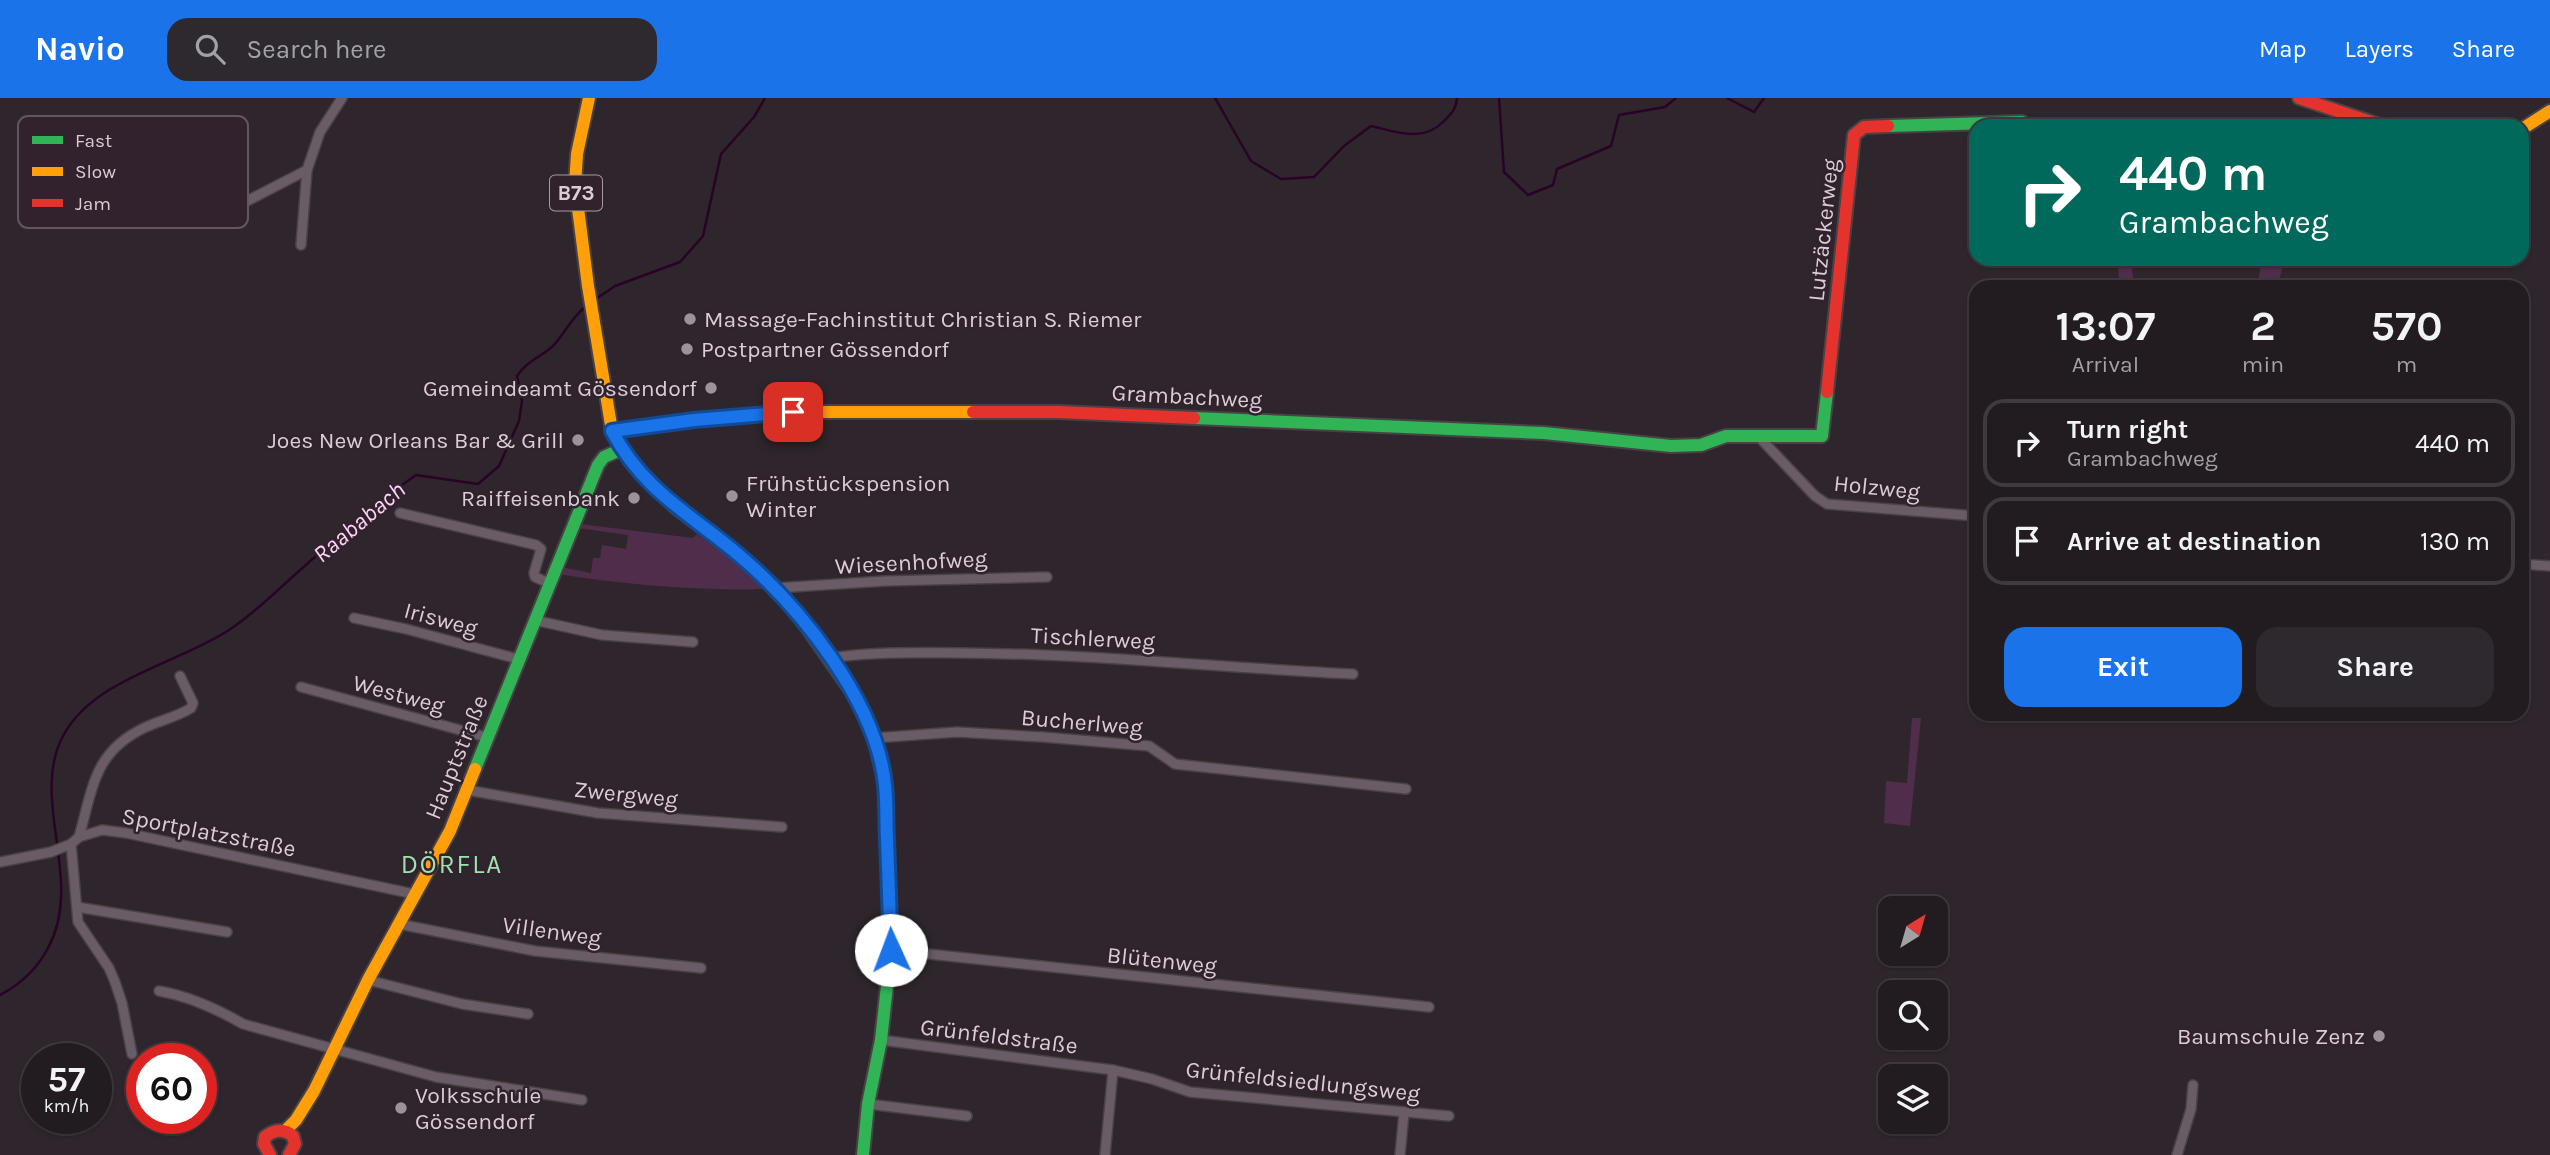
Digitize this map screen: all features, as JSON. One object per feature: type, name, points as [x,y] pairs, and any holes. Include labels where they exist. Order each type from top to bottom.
[{"type":"main road","name":"B73","points":[[589,98],[577,154],[575,186],[612,431],[643,476],[675,507],[738,554],[776,588],[830,658],[856,698],[874,738],[885,784],[891,950],[881,1040],[868,1104],[863,1155]]},
{"type":"main road","points":[[2299,98],[2362,119]]},
{"type":"main road","points":[[2529,124],[2550,110]]},
{"type":"main road","name":"Lutzäckerweg","points":[[1759,437],[1822,436],[1854,135],[1864,127],[1969,124]]},
{"type":"main road","name":"Grambachweg","points":[[612,431],[694,420],[793,412],[1070,412],[1544,433],[1671,446],[1701,444],[1726,436],[1759,437]]},
{"type":"main road","name":"Hauptstraße","points":[[270,1155],[265,1144],[267,1135],[275,1129],[286,1130],[296,1120],[314,1091],[368,980],[450,831],[598,465],[604,457],[622,449]]},
{"type":"main road","points":[[286,1130],[294,1141],[294,1154]]},
{"type":"street","points":[[301,245],[307,170],[320,132],[342,98]]},
{"type":"street","points":[[248,200],[307,170]]},
{"type":"street","name":"Holzweg","points":[[1759,437],[1815,496],[1826,503],[1969,515]]},
{"type":"street","points":[[400,513],[536,545],[541,549],[541,555],[535,577],[549,583]]},
{"type":"street","points":[[2529,564],[2550,566]]},
{"type":"street","name":"Wiesenhofweg","points":[[776,588],[885,581],[1047,576]]},
{"type":"street","name":"Irisweg","points":[[354,618],[406,629],[518,660]]},
{"type":"street","points":[[534,620],[602,635],[693,642]]},
{"type":"street","name":"Tischlerweg","points":[[830,658],[921,653],[1007,653],[1353,674]]},
{"type":"street","points":[[130,1043],[115,982],[109,968],[78,922],[71,843],[97,773],[110,751],[131,734],[191,708],[193,703],[180,676]]},
{"type":"street","name":"Westweg","points":[[302,687],[486,737]]},
{"type":"street","name":"Bucherlweg","points":[[874,738],[957,732],[1149,746],[1175,764],[1406,789]]},
{"type":"street","name":"Zwergweg","points":[[467,790],[598,813],[782,827]]},
{"type":"street","name":"Sportplatzstraße","points":[[0,862],[51,852],[102,830],[127,832],[414,894]]},
{"type":"street","points":[[77,907],[227,932]]},
{"type":"street","name":"Villenweg","points":[[399,924],[536,951],[701,968]]},
{"type":"street","name":"Blütenweg","points":[[891,950],[1429,1007]]},
{"type":"street","points":[[368,980],[462,1004],[528,1014]]},
{"type":"street","points":[[159,991],[175,994],[217,1010],[243,1024],[436,1077],[582,1100]]},
{"type":"street","name":"Grünfeldstraße","points":[[881,1040],[1113,1070]]},
{"type":"street","points":[[1105,1155],[1113,1070]]},
{"type":"street","name":"Grünfeldsiedlungsweg","points":[[1113,1070],[1190,1092],[1449,1116]]},
{"type":"street","points":[[2177,1155],[2191,1108],[2193,1085]]},
{"type":"street","points":[[868,1104],[967,1116]]},
{"type":"street","points":[[1400,1155],[1404,1113]]},
{"type":"shaded area","points":[[2118,266],[2132,266],[2133,279],[2140,280],[2119,280]]},
{"type":"shaded area","points":[[2261,266],[2283,266],[2279,280],[2258,280]]},
{"type":"shaded area","points":[[580,524],[693,538],[697,534],[747,570],[766,589],[662,586],[558,574],[561,567],[591,573],[593,558],[600,558],[602,545],[626,549],[628,535],[578,528]]},
{"type":"shaded area","points":[[1912,718],[1921,718],[1910,826],[1884,823],[1886,781],[1907,783]]},
{"type":"waterway","name":"Raababach","points":[[596,299],[615,286],[680,262],[703,236],[721,154],[754,117],[765,98]]},
{"type":"waterway","name":"Raababach","points":[[1215,98],[1251,161],[1281,179],[1314,177],[1344,146],[1371,126],[1409,134],[1419,134],[1436,128],[1455,108],[1457,98]]},
{"type":"waterway","name":"Raababach","points":[[1499,98],[1504,172],[1528,195],[1553,185],[1557,169],[1611,146],[1619,115],[1665,107],[1676,98]]},
{"type":"waterway","name":"Raababach","points":[[1727,98],[1754,112],[1764,98]]},
{"type":"waterway","name":"Raababach","points":[[0,995],[22,981],[39,963],[58,922],[61,895],[53,813],[54,761],[63,736],[77,716],[115,686],[229,630],[356,522],[416,475],[478,484],[499,466],[519,421],[522,401],[517,376],[529,363],[552,347],[585,307]]},
{"type":"traffic: fast","points":[[1888,126],[1969,124]]},
{"type":"traffic: fast","points":[[1194,418],[1544,433],[1671,446],[1701,445],[1726,436],[1822,436],[1827,392]]},
{"type":"traffic: fast","points":[[475,769],[598,465],[604,457],[622,449]]},
{"type":"traffic: fast","points":[[650,481],[675,507],[738,554],[776,588],[856,698],[874,738],[885,784],[891,950],[881,1040],[868,1104],[863,1155]]},
{"type":"traffic: slow","points":[[589,98],[577,154],[575,185],[588,286],[612,431],[632,463],[650,481]]},
{"type":"traffic: slow","points":[[2529,124],[2550,111]]},
{"type":"traffic: slow","points":[[612,431],[694,420],[793,412],[973,412]]},
{"type":"traffic: slow","points":[[286,1130],[296,1120],[314,1091],[368,980],[450,831],[475,769]]},
{"type":"traffic: jam","points":[[2299,98],[2362,119]]},
{"type":"traffic: jam","points":[[1827,392],[1854,135],[1864,127],[1888,126]]},
{"type":"traffic: jam","points":[[973,412],[1059,412],[1194,418]]},
{"type":"traffic: jam","points":[[270,1155],[264,1144],[265,1137],[279,1131],[293,1136],[295,1144],[289,1155]]},
{"type":"place","name":"Massage-Fachinstitut Christian S. Riemer","points":[[690,319]]},
{"type":"place","name":"Postpartner Gössendorf","points":[[687,349]]},
{"type":"place","name":"Gemeindeamt Gössendorf","points":[[711,388]]},
{"type":"place","name":"Joes New Orleans Bar & Grill","points":[[578,440]]},
{"type":"place","name":"Frühstückspension Winter","points":[[732,496]]},
{"type":"place","name":"Raiffeisenbank","points":[[634,498]]},
{"type":"place","name":"Baumschule Zenz","points":[[2379,1036]]},
{"type":"place","name":"Volksschule Gössendorf","points":[[401,1108]]},
{"type":"district","name":"DÖRFLA","points":[[452,864]]},
{"type":"route","points":[[793,412],[694,420],[612,431],[626,457],[675,507],[738,554],[776,588],[807,626],[856,698],[874,738],[885,784],[891,950]]}]
